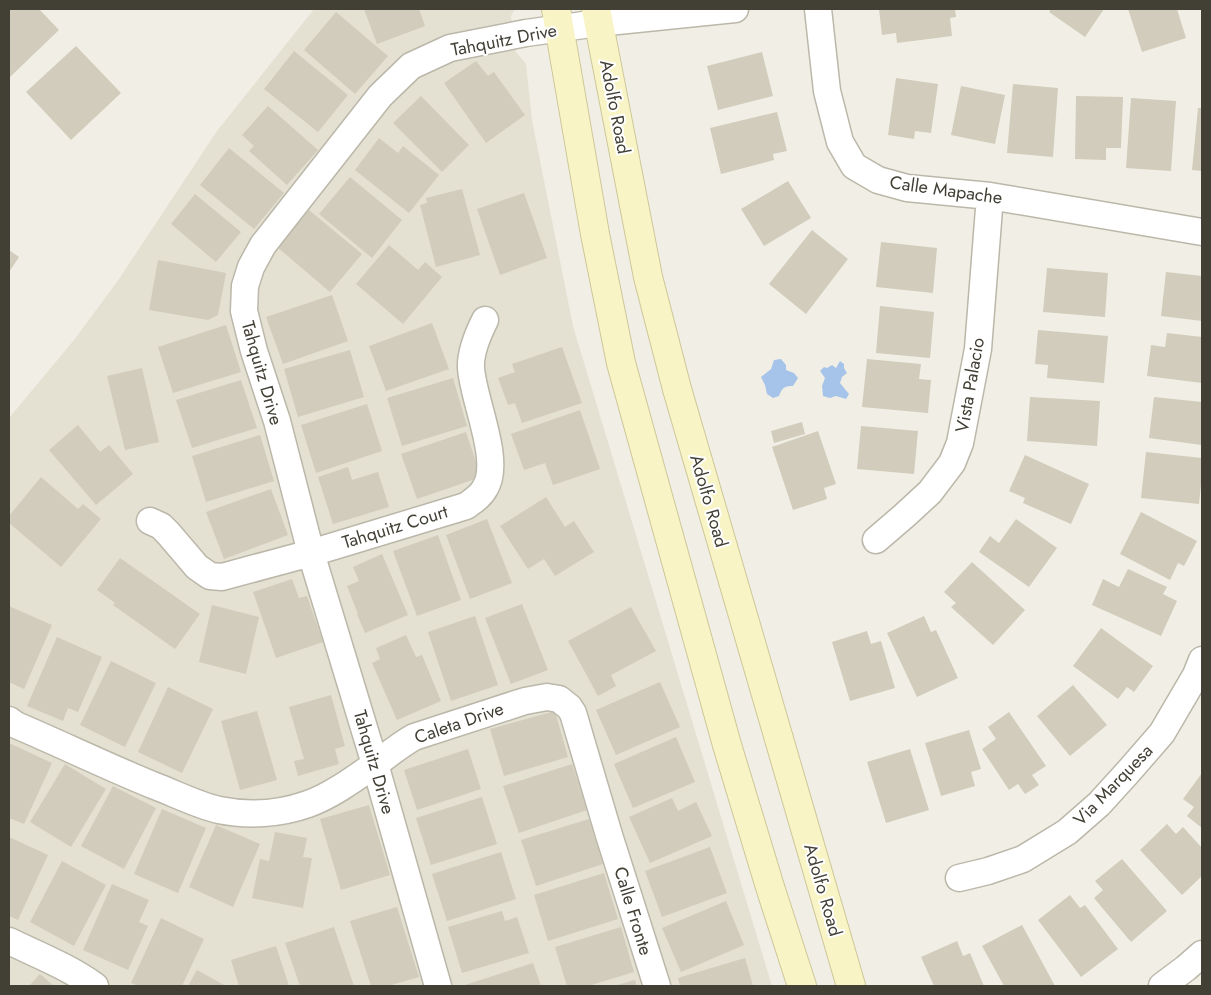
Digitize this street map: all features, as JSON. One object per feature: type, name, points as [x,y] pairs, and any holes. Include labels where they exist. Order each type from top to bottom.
[{"type":"main road","name":"Adolfo Road","points":[[597,16],[648,277],[677,388],[851,986]]},
{"type":"main road","points":[[558,19],[595,234],[621,363],[727,744],[802,986]]},
{"type":"street","name":"Tahquitz Drive","points":[[438,986],[375,764],[311,553],[276,421],[254,350],[244,311],[245,286],[251,267],[263,245],[380,96],[411,66],[450,48],[526,33],[558,19],[735,9]]},
{"type":"street","name":"Calle Mapache","points":[[818,9],[827,91],[840,142],[854,166],[878,180],[907,188],[990,196],[1202,232]]},
{"type":"street","name":"Vista Palacio","points":[[876,540],[930,492],[952,463],[960,443],[978,349],[990,196]]},
{"type":"street","name":"Tahquitz Court","points":[[150,521],[161,526],[168,533],[197,568],[210,576],[222,577],[311,553],[466,506],[478,498],[486,487],[491,474],[491,456],[471,366],[476,339],[485,320]]},
{"type":"street","name":"Via Marquesa","points":[[960,878],[1023,859],[1067,832],[1099,804],[1162,733],[1196,675],[1202,660]]},
{"type":"street","name":"Caleta Drive","points":[[9,720],[16,725],[122,772],[201,805],[220,810],[270,813],[309,803],[333,792],[402,743],[414,737],[525,701],[547,697],[559,699],[570,707],[574,713],[609,835]]},
{"type":"street","name":"Calle Fronte","points":[[609,835],[657,986]]},
{"type":"street","points":[[9,941],[55,962],[95,986]]},
{"type":"street","points":[[1162,986],[1202,954]]},
{"type":"shaded area","points":[[314,9],[515,9],[511,16],[516,52],[526,64],[532,120],[573,326],[772,986],[9,986],[9,418],[74,340],[119,279],[217,131]]},
{"type":"water","points":[[781,359],[786,365],[786,370],[794,373],[798,378],[793,386],[787,386],[781,391],[779,396],[773,398],[767,394],[761,377],[771,369],[774,360]]},
{"type":"water","points":[[840,361],[844,364],[847,373],[842,377],[840,383],[849,394],[846,399],[836,396],[830,398],[823,396],[822,386],[825,378],[820,371],[824,367],[827,368],[832,365],[836,368]]},
{"type":"building","points":[[9,9],[39,9],[59,30],[10,77],[9,76]]},
{"type":"building","points":[[364,9],[419,9],[425,26],[377,44]]},
{"type":"building","points":[[879,9],[955,9],[956,17],[950,18],[952,36],[897,43],[896,33],[882,35]]},
{"type":"building","points":[[1051,9],[1104,9],[1085,37],[1049,12]]},
{"type":"building","points":[[1128,9],[1177,9],[1186,38],[1142,52]]},
{"type":"building","points":[[336,12],[388,56],[355,94],[304,50]]},
{"type":"building","points":[[76,46],[121,93],[71,140],[26,92]]},
{"type":"building","points":[[294,51],[348,95],[318,132],[264,89]]},
{"type":"building","points":[[762,52],[773,96],[718,110],[707,66]]},
{"type":"building","points":[[476,61],[488,76],[494,72],[525,115],[486,143],[444,83]]},
{"type":"building","points":[[896,78],[938,84],[931,133],[915,131],[914,139],[888,135]]},
{"type":"building","points":[[1013,84],[1058,88],[1053,157],[1007,153]]},
{"type":"building","points":[[961,86],[1005,95],[995,144],[951,135]]},
{"type":"building","points":[[421,96],[469,145],[442,172],[393,123]]},
{"type":"building","points":[[1076,96],[1123,97],[1121,148],[1106,148],[1106,160],[1075,159]]},
{"type":"building","points":[[1131,98],[1176,101],[1171,171],[1126,168]]},
{"type":"building","points":[[268,106],[318,150],[287,185],[249,151],[254,146],[242,135]]},
{"type":"building","points":[[1198,108],[1202,108],[1202,171],[1192,170]]},
{"type":"building","points":[[777,112],[787,151],[773,154],[774,160],[721,174],[710,128]]},
{"type":"building","points":[[379,138],[398,153],[403,146],[439,175],[409,213],[355,170]]},
{"type":"building","points":[[229,148],[284,193],[254,229],[200,185]]},
{"type":"building","points":[[350,177],[402,220],[372,258],[319,214]]},
{"type":"building","points":[[788,181],[811,218],[764,246],[741,209]]},
{"type":"building","points":[[462,189],[480,255],[436,267],[420,205],[427,203],[426,198]]},
{"type":"building","points":[[524,193],[547,258],[500,275],[477,209]]},
{"type":"building","points":[[195,194],[241,232],[216,262],[171,224]]},
{"type":"building","points":[[309,210],[362,254],[330,292],[277,247]]},
{"type":"building","points":[[812,230],[848,259],[806,314],[769,284]]},
{"type":"building","points":[[881,242],[937,248],[933,293],[876,287]]},
{"type":"building","points":[[389,245],[418,270],[425,262],[442,277],[403,324],[356,284]]},
{"type":"building","points":[[9,250],[19,257],[9,272]]},
{"type":"building","points":[[158,260],[226,273],[218,315],[208,320],[149,310]]},
{"type":"building","points":[[1047,268],[1108,273],[1105,317],[1043,312]]},
{"type":"building","points":[[1166,272],[1202,276],[1202,321],[1161,316]]},
{"type":"building","points":[[332,295],[348,341],[283,364],[266,317]]},
{"type":"building","points":[[880,306],[934,312],[930,358],[876,353]]},
{"type":"building","points":[[432,323],[449,369],[386,391],[369,346]]},
{"type":"building","points":[[226,325],[241,372],[173,393],[158,347]]},
{"type":"building","points":[[1038,330],[1108,336],[1104,383],[1047,378],[1048,365],[1035,364]]},
{"type":"building","points":[[1167,333],[1202,337],[1202,383],[1147,376],[1151,345],[1165,347]]},
{"type":"building","points":[[562,347],[582,403],[522,423],[515,403],[508,405],[498,378],[515,372],[512,364]]},
{"type":"building","points":[[350,350],[364,397],[298,417],[284,369]]},
{"type":"building","points":[[867,359],[921,364],[919,379],[931,380],[928,413],[862,407]]},
{"type":"building","points":[[142,368],[159,442],[125,450],[107,376]]},
{"type":"building","points":[[453,378],[467,426],[402,446],[387,398]]},
{"type":"building","points":[[241,380],[257,428],[192,448],[176,400]]},
{"type":"building","points":[[1030,397],[1100,401],[1097,446],[1027,441]]},
{"type":"building","points":[[1154,397],[1202,402],[1202,445],[1149,438]]},
{"type":"building","points":[[367,404],[382,451],[316,473],[301,425]]},
{"type":"building","points":[[580,410],[600,469],[553,485],[545,463],[524,470],[511,434]]},
{"type":"building","points":[[802,422],[805,434],[774,443],[771,431]]},
{"type":"building","points":[[78,425],[100,452],[109,445],[133,474],[96,505],[49,450]]},
{"type":"building","points":[[861,426],[918,431],[914,474],[857,469]]},
{"type":"building","points":[[818,431],[836,484],[824,488],[827,499],[793,510],[772,447]]},
{"type":"building","points":[[466,432],[481,477],[417,499],[401,454]]},
{"type":"building","points":[[260,435],[274,481],[206,502],[192,456]]},
{"type":"building","points":[[1146,452],[1202,458],[1199,504],[1141,498]]},
{"type":"building","points":[[1025,455],[1089,484],[1071,524],[1023,503],[1025,498],[1009,491]]},
{"type":"building","points":[[348,467],[352,480],[378,472],[389,507],[333,524],[318,477]]},
{"type":"building","points":[[41,477],[78,509],[83,504],[101,519],[61,567],[9,523],[9,516]]},
{"type":"building","points":[[271,489],[288,535],[224,559],[206,512]]},
{"type":"building","points":[[546,497],[565,527],[574,521],[594,552],[555,576],[544,559],[528,569],[500,526]]},
{"type":"building","points":[[1141,512],[1197,541],[1184,566],[1178,563],[1170,580],[1120,554]]},
{"type":"building","points":[[487,519],[512,583],[470,599],[446,535]]},
{"type":"building","points":[[1016,519],[1057,548],[1029,587],[979,552],[990,536],[999,543]]},
{"type":"building","points":[[438,535],[461,600],[417,616],[393,551]]},
{"type":"building","points":[[382,554],[408,615],[365,633],[347,586],[359,581],[353,567]]},
{"type":"building","points":[[120,558],[200,614],[175,649],[113,605],[115,603],[97,590]]},
{"type":"building","points":[[972,562],[1025,610],[993,645],[951,607],[956,603],[944,592]]},
{"type":"building","points":[[1128,569],[1167,587],[1163,594],[1177,601],[1161,636],[1092,605],[1103,579],[1119,587]]},
{"type":"building","points":[[292,579],[299,598],[307,596],[323,642],[276,658],[253,592]]},
{"type":"building","points":[[522,604],[548,670],[511,684],[485,618]]},
{"type":"building","points":[[212,605],[259,617],[246,674],[199,662]]},
{"type":"building","points":[[9,606],[52,625],[24,689],[9,682]]},
{"type":"building","points":[[631,607],[656,651],[611,675],[616,686],[598,696],[568,641]]},
{"type":"building","points":[[475,616],[498,685],[451,701],[428,632]]},
{"type":"building","points":[[924,616],[931,632],[936,630],[958,678],[917,697],[887,633]]},
{"type":"building","points":[[1101,628],[1153,666],[1134,692],[1127,687],[1118,699],[1073,666]]},
{"type":"building","points":[[867,631],[871,644],[881,641],[895,688],[850,701],[832,642]]},
{"type":"building","points":[[406,635],[416,657],[422,655],[441,701],[397,720],[372,663],[380,659],[376,648]]},
{"type":"building","points":[[57,637],[102,657],[78,712],[68,708],[63,721],[27,706]]},
{"type":"building","points":[[111,661],[156,683],[125,747],[80,725]]},
{"type":"building","points":[[660,682],[680,727],[616,755],[596,710]]},
{"type":"building","points":[[1073,685],[1107,725],[1070,756],[1037,716]]},
{"type":"building","points":[[168,687],[213,709],[182,773],[138,752]]},
{"type":"building","points":[[331,695],[345,746],[335,749],[339,764],[298,776],[294,761],[304,759],[289,707]]},
{"type":"building","points":[[257,711],[277,780],[240,790],[221,721]]},
{"type":"building","points":[[555,711],[568,757],[504,776],[490,729]]},
{"type":"building","points":[[1009,712],[1046,766],[1032,775],[1039,785],[1025,794],[1018,784],[1009,790],[982,749],[996,739],[988,727]]},
{"type":"building","points":[[969,730],[981,769],[971,772],[975,786],[941,796],[925,743]]},
{"type":"building","points":[[676,737],[695,782],[633,808],[614,764]]},
{"type":"building","points":[[9,743],[52,763],[24,824],[9,818]]},
{"type":"building","points":[[468,749],[481,789],[417,810],[404,770]]},
{"type":"building","points":[[910,749],[929,810],[886,823],[867,762]]},
{"type":"building","points":[[65,764],[106,789],[71,847],[30,822]]},
{"type":"building","points":[[572,764],[587,810],[519,833],[503,786]]},
{"type":"building","points":[[1202,773],[1202,828],[1187,816],[1194,807],[1183,799]]},
{"type":"building","points":[[113,786],[156,808],[124,869],[81,846]]},
{"type":"building","points":[[482,797],[497,844],[431,865],[416,818]]},
{"type":"building","points":[[672,798],[678,811],[696,802],[712,836],[650,863],[629,817]]},
{"type":"building","points":[[369,805],[390,875],[341,890],[320,819]]},
{"type":"building","points":[[162,809],[206,828],[178,893],[134,874]]},
{"type":"building","points":[[589,819],[603,864],[536,886],[521,840]]},
{"type":"building","points":[[1167,824],[1176,834],[1183,827],[1202,848],[1202,876],[1182,895],[1140,850]]},
{"type":"building","points":[[216,825],[260,844],[233,907],[189,887]]},
{"type":"building","points":[[275,832],[307,838],[303,857],[312,858],[303,908],[252,898],[260,859],[269,861]]},
{"type":"building","points":[[9,837],[48,855],[18,920],[9,916]]},
{"type":"building","points":[[710,847],[727,893],[662,917],[645,871]]},
{"type":"building","points":[[501,852],[516,899],[447,921],[432,874]]},
{"type":"building","points":[[1122,859],[1167,911],[1131,942],[1094,898],[1103,890],[1095,881]]},
{"type":"building","points":[[62,861],[106,885],[74,946],[30,922]]},
{"type":"building","points":[[604,873],[618,919],[548,941],[534,895]]},
{"type":"building","points":[[112,884],[149,900],[139,922],[148,926],[128,970],[83,950]]},
{"type":"building","points":[[1070,895],[1080,908],[1085,905],[1118,949],[1081,977],[1038,920]]},
{"type":"building","points":[[726,901],[744,945],[681,972],[662,928]]},
{"type":"building","points":[[397,907],[419,977],[388,986],[371,986],[350,921]]},
{"type":"building","points":[[502,911],[505,921],[517,917],[529,953],[462,973],[448,927]]},
{"type":"building","points":[[161,918],[204,939],[182,986],[139,986],[131,983]]},
{"type":"building","points":[[1022,925],[1055,986],[1004,986],[982,946]]},
{"type":"building","points":[[334,927],[354,986],[300,986],[285,943]]},
{"type":"building","points":[[621,927],[634,972],[588,986],[567,986],[555,947]]},
{"type":"building","points":[[957,941],[963,956],[970,953],[984,986],[934,986],[921,957]]},
{"type":"building","points":[[276,946],[289,986],[239,986],[231,960]]},
{"type":"building","points":[[745,958],[753,986],[680,986],[678,978]]},
{"type":"building","points":[[533,963],[541,986],[462,986]]},
{"type":"building","points":[[197,970],[226,986],[188,986]]},
{"type":"building","points":[[40,974],[54,986],[29,986]]},
{"type":"building","points":[[635,980],[637,986],[614,986]]}]
